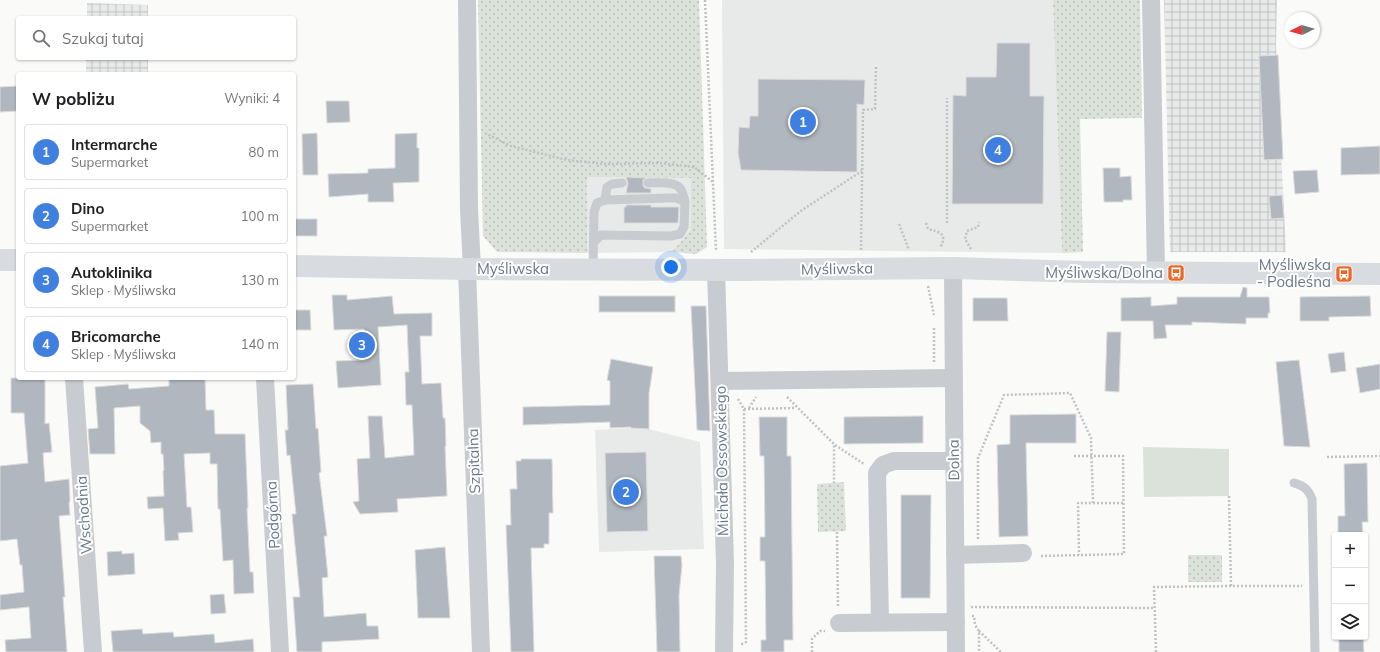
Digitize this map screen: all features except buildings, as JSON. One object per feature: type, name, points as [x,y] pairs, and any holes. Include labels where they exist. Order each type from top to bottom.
[{"type":"street","name":"Szpitalna","points":[[467,0],[470,269],[481,652]]},
{"type":"street","points":[[1151,0],[1156,273]]},
{"type":"street","points":[[0,260],[16,260]]},
{"type":"street","name":"Myśliwska","points":[[296,266],[470,269],[716,270],[953,268],[1083,272],[1380,274]]},
{"type":"street","name":"Dolna","points":[[953,268],[953,461],[955,555],[960,612],[956,652]]},
{"type":"street","name":"Michała Ossowskiego","points":[[716,270],[725,563],[730,650]]},
{"type":"street","points":[[720,381],[954,378]]},
{"type":"street","name":"Wschodnia","points":[[74,380],[93,652]]},
{"type":"street","name":"Podgórna","points":[[265,380],[280,652]]},
{"type":"street","points":[[880,622],[877,473],[883,465],[894,461],[953,461]]},
{"type":"street","points":[[955,555],[1023,553]]},
{"type":"street","points":[[838,623],[880,622],[960,612]]},
{"type":"lane","points":[[605,200],[607,187],[612,184],[622,183]]},
{"type":"lane","points":[[594,242],[601,236],[671,236],[680,234],[684,227],[685,202],[679,187],[669,184],[648,183]]},
{"type":"lane","points":[[593,269],[594,212],[597,203],[605,200],[676,198],[685,202]]},
{"type":"lane","points":[[1294,483],[1302,485],[1308,490],[1312,499],[1315,652]]},
{"type":"path","points":[[705,0],[716,270]]},
{"type":"path","points":[[861,254],[863,110],[875,109],[876,66]]},
{"type":"path","points":[[947,98],[947,223]]},
{"type":"path","points":[[468,125],[511,146],[567,160],[606,164],[660,163],[694,167],[713,182]]},
{"type":"path","points":[[747,255],[802,210],[862,171]]},
{"type":"path","points":[[971,248],[965,239],[967,231],[978,227],[979,222]]},
{"type":"path","points":[[926,223],[928,229],[940,233],[944,237],[944,241],[940,248]]},
{"type":"path","points":[[899,224],[909,247],[910,254]]},
{"type":"path","points":[[928,285],[934,315]]},
{"type":"path","points":[[934,328],[934,364]]},
{"type":"path","points":[[769,380],[834,444],[877,473]]},
{"type":"path","points":[[978,554],[978,458],[1004,395],[1070,393],[1091,438],[1093,503]]},
{"type":"path","points":[[730,650],[746,642],[744,409],[736,397]]},
{"type":"path","points":[[744,409],[797,408]]},
{"type":"path","points":[[834,444],[834,482]]},
{"type":"path","points":[[1041,556],[1124,554],[1123,456],[1072,456]]},
{"type":"path","points":[[1327,457],[1380,456]]},
{"type":"path","points":[[1229,496],[1231,586]]},
{"type":"path","points":[[1079,555],[1078,504],[1124,503]]},
{"type":"path","points":[[812,652],[812,639],[820,631],[838,631],[837,532]]},
{"type":"path","points":[[1156,652],[1154,587],[1314,586]]},
{"type":"path","points":[[960,612],[1154,608]]},
{"type":"path","points":[[960,612],[974,616],[975,625],[979,631],[1001,652]]},
{"type":"path","points":[[979,631],[979,652]]},
{"type":"shaded area","points":[[478,0],[699,0],[707,247],[696,254],[672,252],[691,230],[691,178],[587,177],[587,253],[497,252],[483,236]]},
{"type":"shaded area","points":[[722,0],[1053,0],[1062,253],[724,249]]},
{"type":"shaded area","points":[[1053,0],[1140,0],[1142,118],[1080,119],[1083,252],[1062,253]]},
{"type":"shaded area","points":[[1164,0],[1277,0],[1276,46],[1286,252],[1170,252]]},
{"type":"shaded area","points":[[87,3],[148,5],[148,16],[87,16]]},
{"type":"shaded area","points":[[86,60],[148,60],[148,72],[86,72]]},
{"type":"shaded area","points":[[587,177],[691,178],[691,230],[672,252],[587,253]]},
{"type":"shaded area","points":[[631,428],[649,429],[700,442],[704,549],[599,552],[595,430]]},
{"type":"shaded area","points":[[1143,447],[1229,449],[1229,496],[1144,497]]},
{"type":"shaded area","points":[[844,482],[846,531],[818,532],[817,484]]},
{"type":"shaded area","points":[[1188,555],[1222,555],[1222,582],[1188,582]]},
{"type":"place","name":"Intermarche","points":[[803,122]]},
{"type":"place","name":"Bricomarche","points":[[998,150]]},
{"type":"place","name":"Myśliwska/Dolna","points":[[1176,273]]},
{"type":"place","name":"Myśliwska - Podleśna","points":[[1344,274]]},
{"type":"place","name":"Autoklinika","points":[[362,345]]},
{"type":"place","name":"Dino","points":[[626,492]]}]
